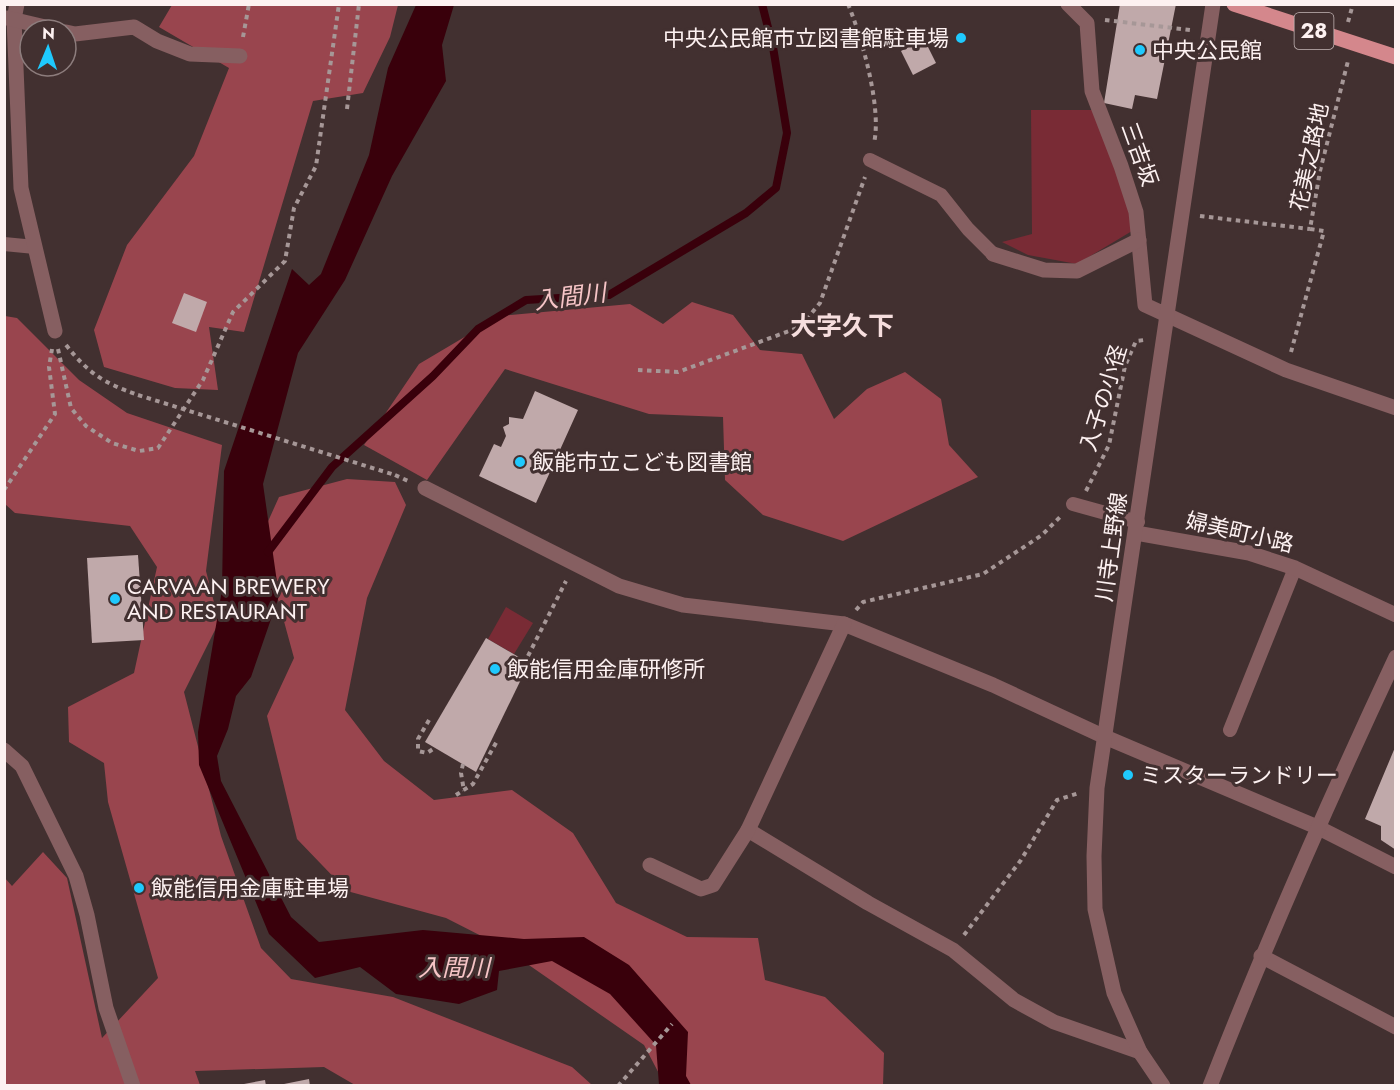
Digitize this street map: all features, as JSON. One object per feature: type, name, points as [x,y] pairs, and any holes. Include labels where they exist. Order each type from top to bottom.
[{"type":"main road","name":"28","points":[[1234,4],[1395,57]]},
{"type":"street","name":"三吉坂","points":[[1068,4],[1087,22],[1092,91],[1136,212],[1145,305],[1168,314]]},
{"type":"street","name":"川寺上野線","points":[[1163,1086],[1140,1052],[1114,993],[1095,909],[1094,856],[1097,788],[1213,4]]},
{"type":"street","points":[[12,14],[21,188],[55,331]]},
{"type":"street","points":[[78,33],[134,27],[157,41],[190,54],[240,56]]},
{"type":"street","points":[[993,254],[1044,270],[1077,271],[1139,240]]},
{"type":"street","points":[[1168,314],[1286,370],[1395,408]]},
{"type":"street","points":[[425,488],[619,586],[683,605],[844,624],[993,685],[1105,737],[1317,827],[1395,867]]},
{"type":"street","name":"婦美町小路","points":[[1137,528],[1249,553],[1295,568],[1395,615]]},
{"type":"street","points":[[650,865],[701,890],[713,885],[748,830],[844,624]]},
{"type":"street","points":[[1210,1086],[1261,956],[1395,657]]},
{"type":"street","points":[[4,750],[22,766],[76,876],[87,915],[106,1008],[133,1086]]},
{"type":"street","points":[[748,830],[868,903],[953,950],[1014,1000],[1053,1022],[1140,1052]]},
{"type":"street","points":[[1261,956],[1395,1027]]},
{"type":"lane","points":[[870,160],[941,195],[968,230],[993,254]]},
{"type":"lane","points":[[4,244],[34,248]]},
{"type":"lane","name":"婦美町小路","points":[[1073,504],[1137,528]]},
{"type":"lane","points":[[1230,730],[1295,568]]},
{"type":"path","points":[[240,56],[249,4]]},
{"type":"path","points":[[55,331],[71,408],[86,426],[112,443],[139,451],[158,448],[203,380],[233,312],[285,261],[294,207],[316,166],[339,4]]},
{"type":"path","points":[[347,109],[359,4]]},
{"type":"path","points":[[638,370],[678,372],[800,327],[820,303],[851,222],[870,160],[877,123],[860,33],[848,4]]},
{"type":"path","points":[[1120,22],[1209,32]]},
{"type":"path","name":"花美之路地","points":[[1286,370],[1324,231],[1310,229],[1320,171],[1352,44]]},
{"type":"path","points":[[1182,214],[1310,229]]},
{"type":"path","points":[[55,331],[85,369],[109,385],[395,475]]},
{"type":"path","points":[[4,490],[55,414],[49,367],[55,331]]},
{"type":"path","name":"入子の小径","points":[[844,624],[863,602],[983,574],[1042,535],[1086,491],[1109,445],[1125,366],[1136,341],[1164,338]]},
{"type":"path","points":[[528,656],[576,566]]},
{"type":"path","points":[[429,720],[418,739],[418,751],[427,753],[433,749]]},
{"type":"path","points":[[456,795],[473,784],[497,741]]},
{"type":"path","points":[[463,764],[461,772],[464,791]]},
{"type":"path","points":[[953,950],[1020,860],[1057,800],[1097,788]]},
{"type":"path","points":[[618,1086],[672,1024]]},
{"type":"shaded area","points":[[172,5],[398,5],[390,37],[363,93],[313,101],[244,332],[209,327],[218,390],[175,388],[104,367],[94,330],[127,245],[194,156],[229,68],[159,27]]},
{"type":"shaded area","points":[[1031,110],[1096,110],[1132,217],[1132,231],[1077,264],[1028,255],[1002,242],[1032,234]]},
{"type":"shaded area","points":[[692,302],[733,315],[760,350],[802,354],[834,419],[867,389],[905,372],[941,399],[949,445],[978,477],[843,541],[763,515],[725,480],[723,417],[649,414],[505,369],[427,480],[364,445],[419,364],[500,316],[630,304],[663,324]]},
{"type":"shaded area","points":[[5,316],[17,318],[79,380],[127,413],[222,445],[206,571],[219,622],[184,692],[221,836],[261,948],[291,979],[393,997],[572,1067],[592,1085],[355,1085],[324,1067],[195,1071],[200,1085],[5,1085],[4,877],[12,886],[43,852],[67,878],[102,1038],[158,978],[108,802],[104,763],[69,742],[68,707],[134,673],[157,567],[130,526],[15,513],[5,504]]},
{"type":"shaded area","points":[[347,479],[395,482],[406,505],[367,598],[345,710],[384,761],[434,800],[512,790],[573,833],[616,903],[687,937],[758,938],[765,980],[825,997],[884,1053],[883,1085],[665,1085],[644,1045],[503,947],[446,918],[347,891],[297,839],[267,716],[294,658],[261,537],[279,497]]},
{"type":"shaded area","points":[[506,607],[533,623],[514,654],[488,639]]},
{"type":"water","name":"入間川","points":[[416,5],[454,5],[442,45],[446,81],[392,176],[345,280],[298,353],[263,484],[279,596],[251,677],[236,696],[228,729],[217,756],[221,781],[291,917],[319,942],[423,930],[524,939],[584,937],[629,965],[688,1032],[686,1076],[691,1085],[659,1085],[656,1045],[610,994],[552,961],[499,971],[497,990],[459,1004],[396,994],[360,967],[315,978],[269,934],[199,765],[198,732],[222,590],[224,471],[292,269],[309,285],[321,274],[369,155],[388,68]]},
{"type":"building","name":"中央公民館","points":[[1120,4],[1176,4],[1157,99],[1135,95],[1132,109],[1104,103]]},
{"type":"building","points":[[924,39],[936,63],[913,75],[901,51]]},
{"type":"building","points":[[184,293],[207,302],[196,332],[172,323]]},
{"type":"building","name":"飯能市立こども図書館","points":[[535,391],[578,410],[536,503],[479,476],[494,444],[501,447],[506,436],[503,427],[509,424],[509,417],[523,419]]},
{"type":"building","name":"CARVAAN BREWERY AND RESTAURANT","points":[[138,555],[144,640],[92,643],[87,558]]},
{"type":"building","points":[[486,638],[529,663],[476,772],[425,742]]},
{"type":"building","points":[[1396,745],[1396,850],[1381,840],[1381,826],[1365,819]]},
{"type":"building","points":[[309,1079],[310,1086],[284,1086],[284,1084]]},
{"type":"building","points":[[265,1080],[266,1086],[244,1086],[244,1084]]},
{"type":"waterway","name":"入間川","points":[[268,552],[332,467],[433,376],[478,329],[526,300],[609,295],[746,213],[776,188],[787,133],[773,47],[762,4]]},
{"type":"place","name":"中央公民館市立図書館駐車場","points":[[961,38]]},
{"type":"place","name":"中央公民館","points":[[1140,50]]},
{"type":"place","name":"飯能市立こども図書館","points":[[520,462]]},
{"type":"place","name":"CARVAAN BREWERY AND RESTAURANT","points":[[115,599]]},
{"type":"place","name":"飯能信用金庫研修所","points":[[495,669]]},
{"type":"place","name":"ミスターランドリー","points":[[1128,775]]},
{"type":"place","name":"飯能信用金庫駐車場","points":[[139,888]]},
{"type":"district","name":"大字久下","points":[[842,326]]}]
